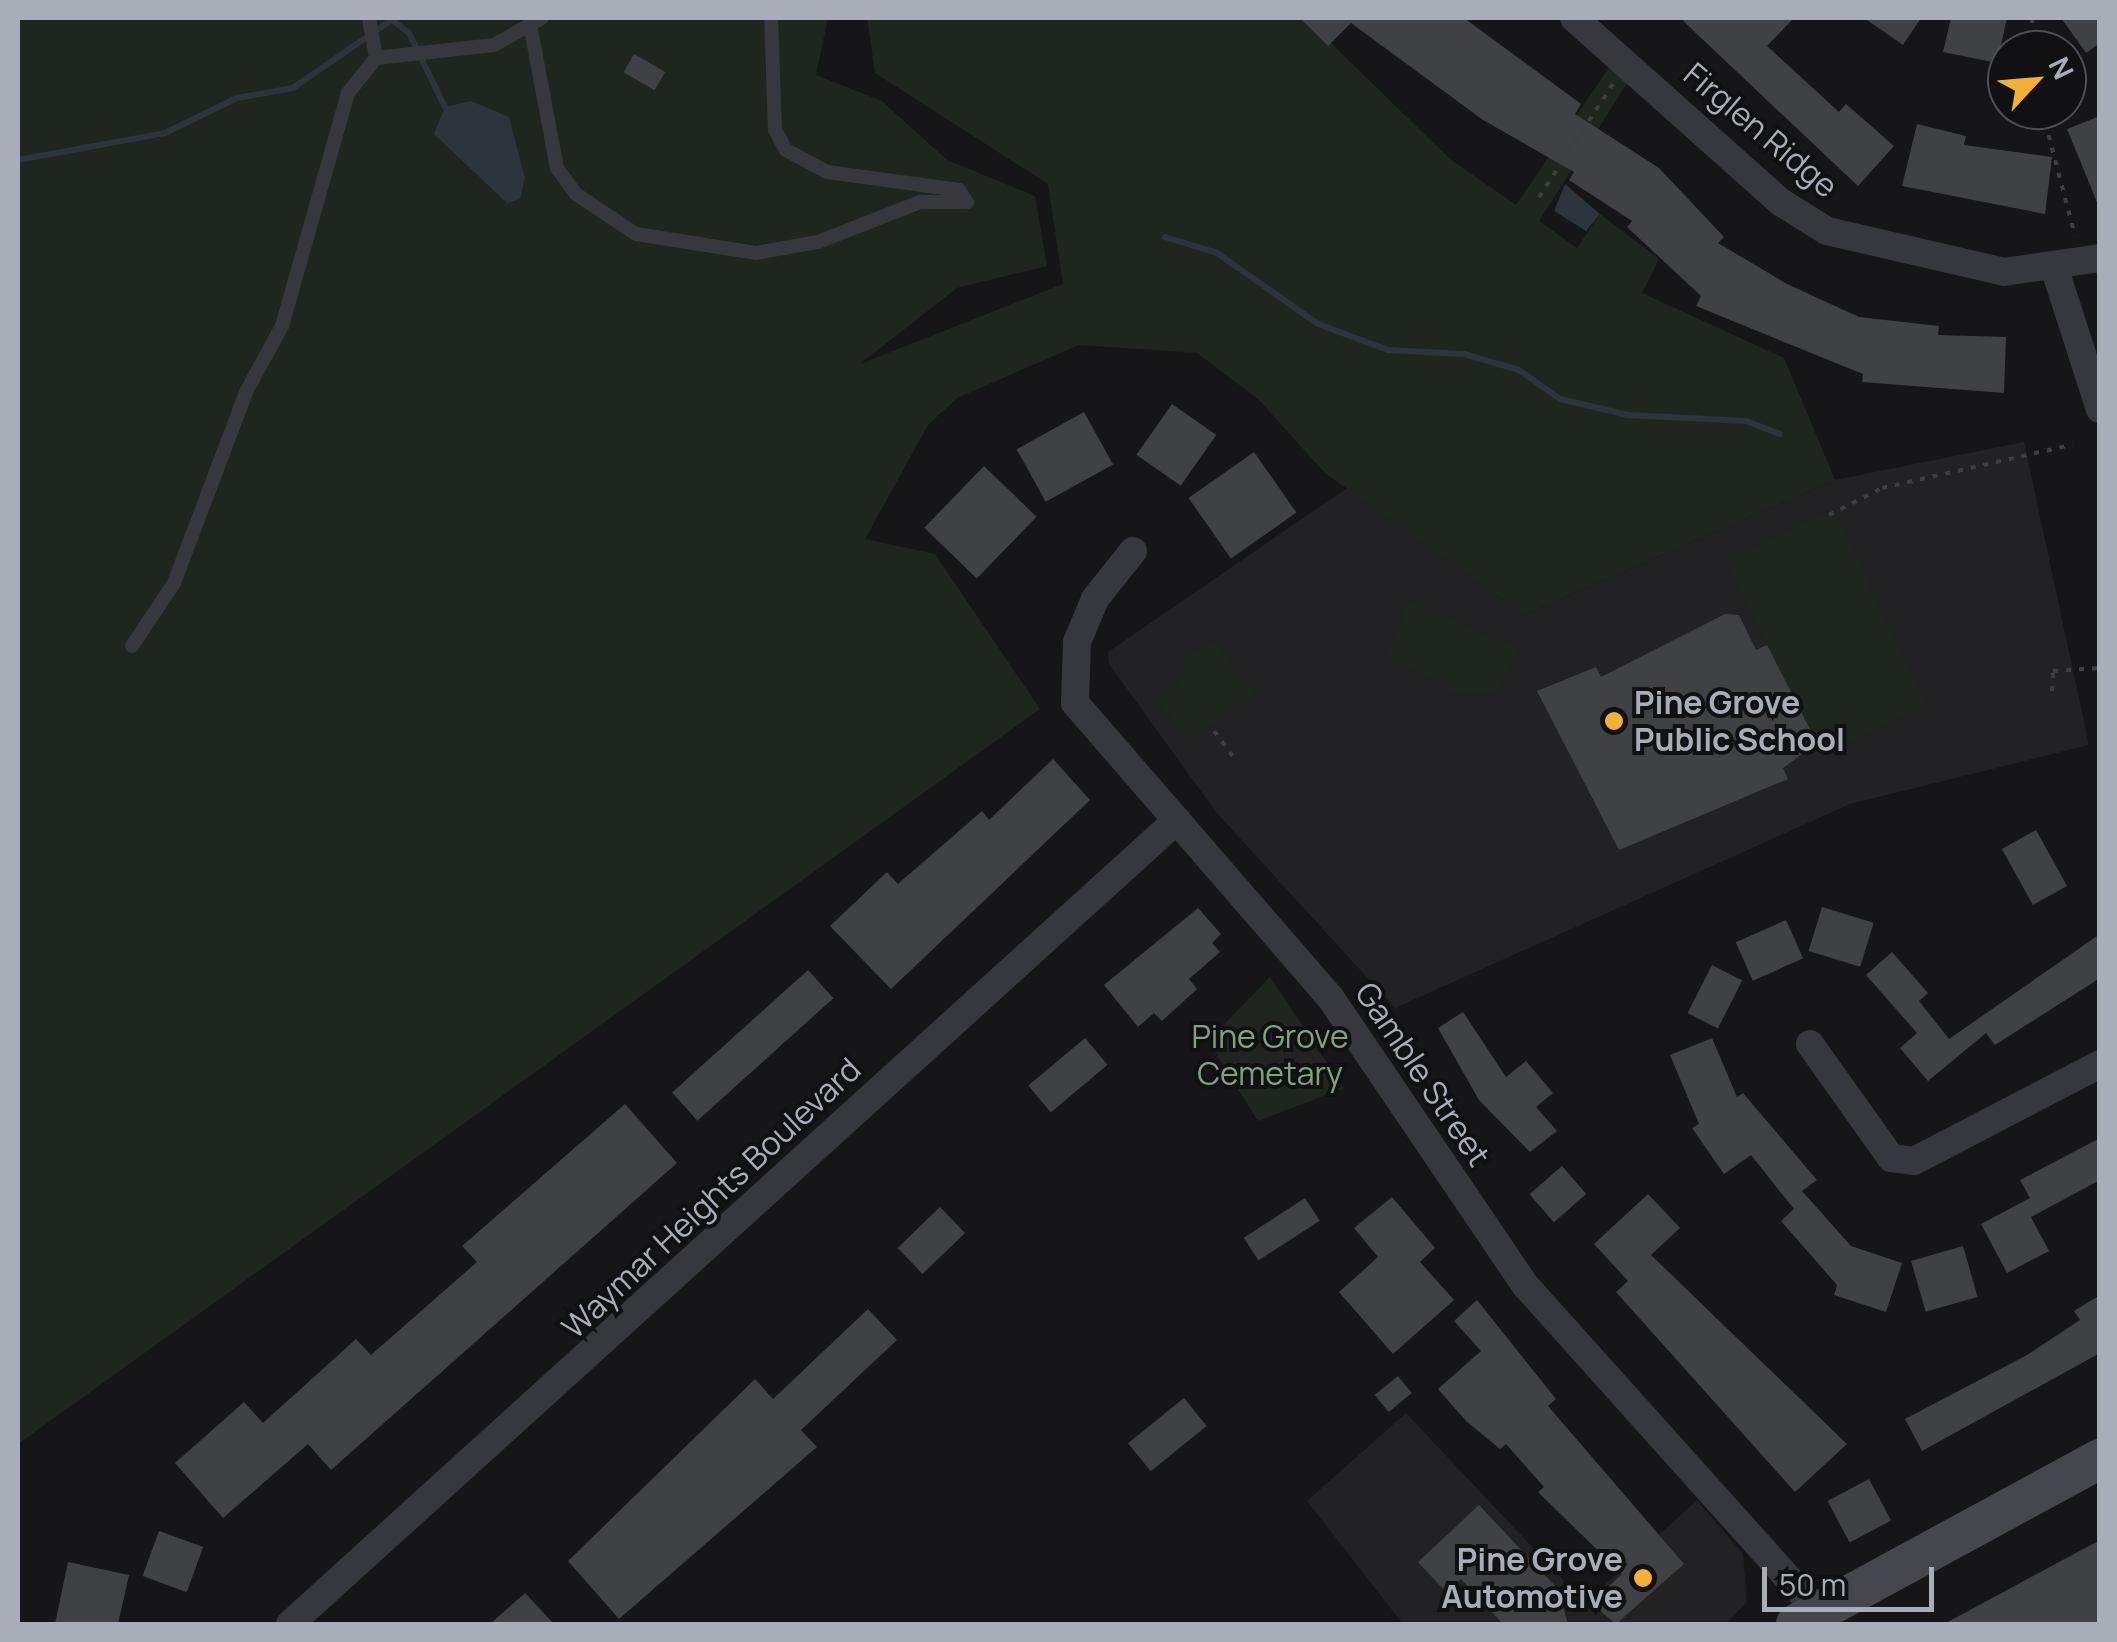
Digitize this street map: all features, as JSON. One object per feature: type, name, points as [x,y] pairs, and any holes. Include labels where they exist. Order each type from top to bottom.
[{"type":"main road","points":[[1814,1621],[2100,1459]]},
{"type":"street","name":"Firglen Ridge","points":[[1574,18],[1806,220],[1956,266],[2055,270],[2088,253]]},
{"type":"street","points":[[2055,270],[2100,409]]},
{"type":"street","name":"Gamble Street","points":[[1132,551],[1094,599],[1077,642],[1075,703],[1330,997],[1526,1286],[1814,1621]]},
{"type":"street","name":"Waymar Heights Boulevard","points":[[290,1624],[1177,820]]},
{"type":"street","points":[[1810,1044],[1891,1158],[1914,1161],[2100,1064]]},
{"type":"lane","points":[[375,54],[429,46],[494,45],[536,21],[557,168],[576,194],[636,234],[756,252],[818,242],[920,202],[967,202],[959,190],[828,172],[786,150],[775,130],[771,18]]},
{"type":"lane","points":[[132,646],[174,583],[247,390],[282,326],[336,114],[375,54],[370,20]]},
{"type":"path","points":[[1539,197],[1618,76]]},
{"type":"path","points":[[2048,130],[2088,253]]},
{"type":"path","points":[[1830,515],[1882,488],[2072,445]]},
{"type":"path","points":[[2052,691],[2053,671],[2100,668]]},
{"type":"path","points":[[1214,731],[1236,760]]},
{"type":"shaded area","points":[[471,101],[509,117],[525,178],[520,199],[507,203],[434,134],[445,107]]},
{"type":"shaded area","points":[[1565,184],[1600,214],[1586,231],[1554,211]]},
{"type":"shaded area","name":"Pine Grove Public School","points":[[2024,442],[2089,745],[1850,804],[1395,1008],[1216,812],[1109,664],[1108,652],[1347,488],[1524,615],[1835,480]]},
{"type":"shaded area","points":[[1406,1413],[1585,1603],[1697,1500],[1743,1554],[1747,1602],[1726,1624],[1403,1624],[1307,1501]]},
{"type":"green space","points":[[18,18],[828,18],[816,75],[882,101],[947,160],[1035,196],[1047,266],[957,288],[860,364],[1063,284],[1048,184],[875,73],[867,18],[1305,18],[1450,159],[1516,205],[1610,66],[1628,82],[1539,221],[1577,248],[1600,214],[1659,259],[1642,293],[1784,358],[1835,480],[1524,615],[1325,473],[1258,399],[1197,353],[1079,345],[957,398],[928,425],[865,539],[935,554],[1040,709],[18,1444]]},
{"type":"green space","points":[[1834,509],[1926,707],[1818,757],[1726,559]]},
{"type":"green space","points":[[1409,601],[1520,650],[1499,691],[1448,692],[1447,683],[1386,659]]},
{"type":"green space","points":[[1212,640],[1256,692],[1191,740],[1157,702],[1183,678],[1181,662]]},
{"type":"green space","name":"Pine Grove Cemetary","points":[[1270,977],[1344,1088],[1258,1121],[1208,1041]]},
{"type":"building","points":[[1300,18],[1464,18],[1581,104],[1575,114],[1659,168],[1724,237],[1718,243],[1787,284],[1859,317],[1939,326],[1938,335],[2006,337],[2004,393],[1862,382],[1863,374],[1696,306],[1701,296],[1627,227],[1632,221],[1569,180],[1574,172],[1483,120],[1351,23],[1328,46]]},
{"type":"building","points":[[1680,18],[1794,18],[1767,46],[1839,112],[1846,104],[1894,146],[1858,186]]},
{"type":"building","points":[[1864,18],[1921,18],[1903,45]]},
{"type":"building","points":[[1951,18],[2007,18],[2004,30],[1987,30],[1987,61],[1943,52]]},
{"type":"building","points":[[2061,18],[2100,18],[2100,43],[2087,52],[2087,30],[2070,30]]},
{"type":"building","points":[[634,54],[665,72],[655,90],[624,72]]},
{"type":"building","points":[[2100,116],[2099,207],[2067,130],[2087,130],[2087,121]]},
{"type":"building","points":[[1917,124],[1966,136],[1964,145],[2052,157],[2045,214],[1902,186]]},
{"type":"building","points":[[1172,404],[1216,435],[1181,486],[1136,455]]},
{"type":"building","points":[[1084,412],[1113,464],[1046,502],[1017,449]]},
{"type":"building","points":[[1254,452],[1296,513],[1231,559],[1188,498]]},
{"type":"building","points":[[984,466],[1037,517],[977,579],[924,528]]},
{"type":"building","points":[[1725,614],[1739,615],[1756,650],[1767,645],[1817,743],[1783,768],[1788,779],[1619,850],[1537,691],[1596,667],[1601,677]]},
{"type":"building","points":[[1053,759],[1090,800],[891,989],[830,926],[887,872],[898,884],[982,811],[989,820]]},
{"type":"building","points":[[2036,830],[2067,886],[2033,905],[2002,849]]},
{"type":"building","points":[[1822,907],[1874,923],[1860,967],[1809,951]]},
{"type":"building","points":[[1198,908],[1221,934],[1212,943],[1220,952],[1189,979],[1197,989],[1162,1021],[1154,1013],[1138,1027],[1104,985]]},
{"type":"building","points":[[1786,920],[1803,958],[1753,981],[1736,942]]},
{"type":"building","points":[[2100,934],[2100,978],[1995,1045],[1986,1033],[1928,1081],[1900,1048],[1917,1033],[1866,975],[1892,952],[1928,993],[1919,1001],[1949,1039]]},
{"type":"building","points":[[1712,965],[1742,980],[1718,1029],[1687,1013]]},
{"type":"building","points":[[808,970],[833,998],[697,1121],[672,1092]]},
{"type":"building","points":[[1463,1012],[1506,1077],[1526,1061],[1553,1093],[1536,1107],[1557,1131],[1530,1152],[1479,1100],[1438,1028]]},
{"type":"building","points":[[1085,1038],[1107,1065],[1051,1112],[1028,1086]]},
{"type":"building","points":[[1712,1038],[1737,1097],[1743,1093],[1817,1180],[1802,1191],[1851,1246],[1902,1263],[1886,1312],[1834,1295],[1837,1285],[1781,1221],[1794,1209],[1751,1155],[1724,1174],[1692,1128],[1699,1124],[1670,1055]]},
{"type":"building","points":[[625,1104],[677,1163],[331,1470],[308,1444],[223,1518],[175,1463],[244,1402],[263,1423],[356,1339],[371,1355],[477,1262],[462,1246]]},
{"type":"building","points":[[2100,1138],[2100,1180],[2031,1217],[2049,1251],[2007,1273],[1981,1224],[2030,1198],[2020,1180]]},
{"type":"building","points":[[1562,1166],[1586,1194],[1554,1222],[1530,1194]]},
{"type":"building","points":[[1648,1194],[1680,1228],[1651,1255],[1847,1444],[1795,1492],[1616,1292],[1628,1281],[1594,1244]]},
{"type":"building","points":[[1392,1197],[1435,1248],[1420,1262],[1454,1300],[1393,1354],[1339,1292],[1378,1257],[1354,1228]]},
{"type":"building","points":[[1305,1198],[1320,1221],[1258,1260],[1244,1238]]},
{"type":"building","points":[[940,1207],[965,1233],[923,1274],[898,1248]]},
{"type":"building","points":[[1963,1246],[1978,1297],[1926,1312],[1911,1261]]},
{"type":"building","points":[[2100,1295],[2100,1353],[1922,1451],[1905,1419],[2027,1355],[2080,1320],[2074,1311]]},
{"type":"building","points":[[1477,1300],[1556,1399],[1548,1406],[1684,1564],[1616,1624],[1591,1603],[1622,1574],[1538,1492],[1544,1487],[1506,1444],[1500,1449],[1466,1421],[1438,1389],[1481,1351],[1454,1321]]},
{"type":"building","points":[[868,1309],[897,1340],[801,1430],[817,1447],[619,1619],[568,1561],[755,1379],[773,1399]]},
{"type":"building","points":[[1398,1376],[1412,1393],[1389,1412],[1375,1395]]},
{"type":"building","points":[[1184,1398],[1207,1426],[1151,1471],[1128,1443]]},
{"type":"building","points":[[1869,1479],[1891,1520],[1850,1543],[1828,1501]]},
{"type":"building","points":[[1479,1505],[1558,1589],[1568,1624],[1503,1624],[1461,1579],[1446,1592],[1418,1562]]},
{"type":"building","points":[[159,1531],[203,1547],[187,1592],[143,1576]]},
{"type":"building","points":[[2100,1540],[2100,1624],[1944,1624]]},
{"type":"building","points":[[68,1562],[129,1575],[118,1624],[55,1624]]},
{"type":"building","points":[[525,1593],[554,1624],[490,1624]]},
{"type":"waterway","points":[[18,160],[165,133],[237,98],[293,88],[394,18]]},
{"type":"waterway","points":[[392,20],[409,33],[445,107]]},
{"type":"waterway","points":[[1165,237],[1217,253],[1318,324],[1388,350],[1464,354],[1519,370],[1560,399],[1628,415],[1746,421],[1780,434]]},
{"type":"place","name":"Pine Grove Public School","points":[[1614,721]]},
{"type":"place","name":"Pine Grove Automotive","points":[[1643,1578]]}]
